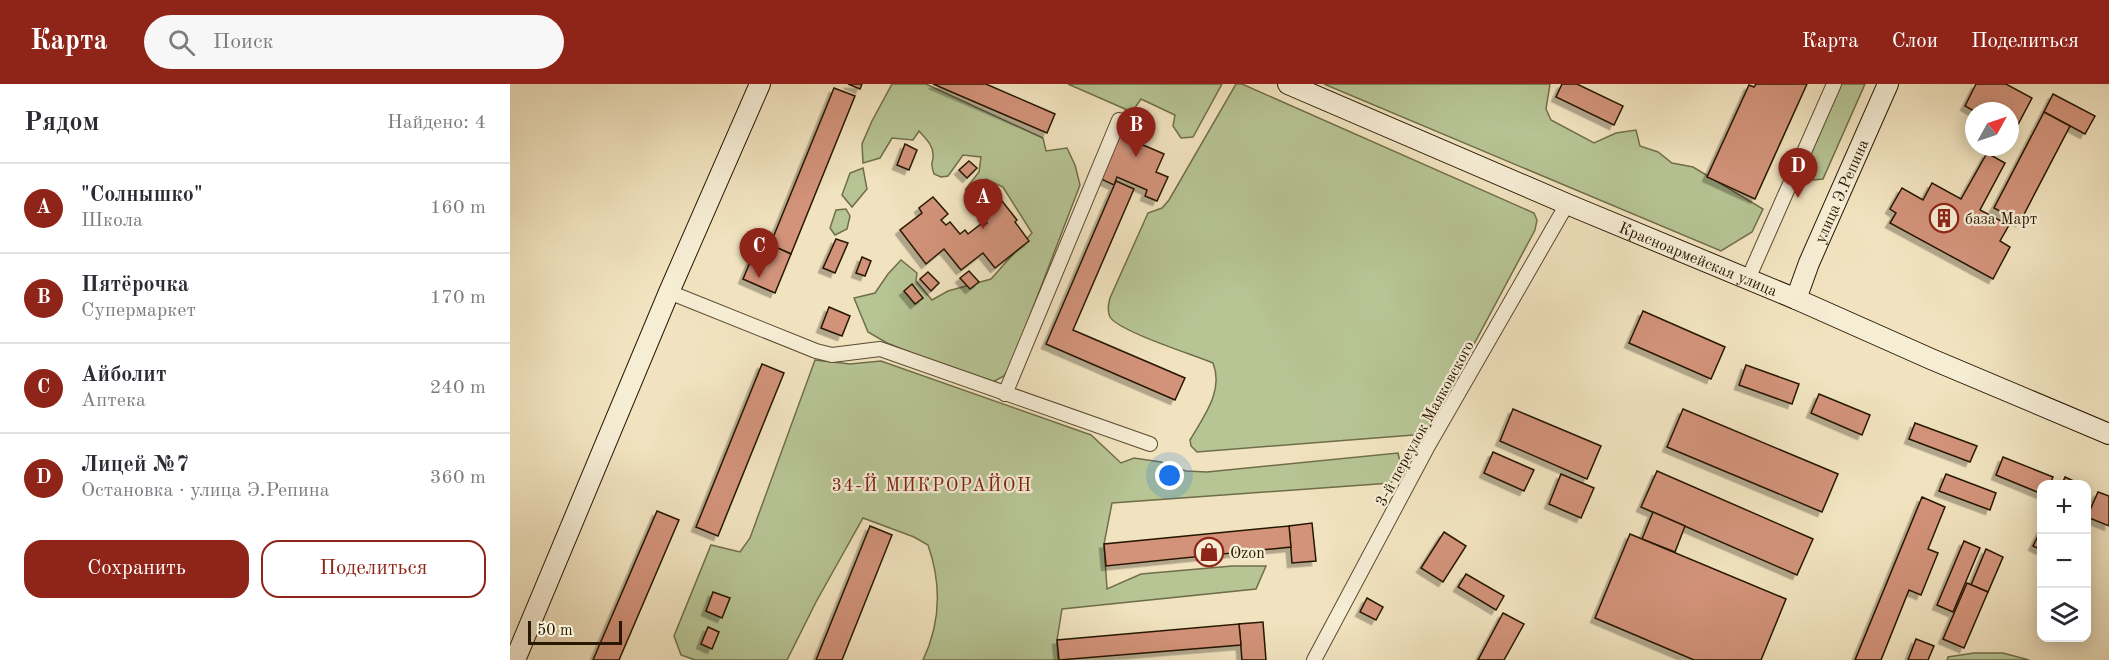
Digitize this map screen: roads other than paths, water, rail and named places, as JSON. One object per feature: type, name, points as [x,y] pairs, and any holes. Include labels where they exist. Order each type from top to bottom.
[{"type":"main road","points":[[515,660],[759,84]]},
{"type":"main road","name":"Красноармейская улица","points":[[1288,84],[2109,434]]},
{"type":"main road","name":"улица Э.Репина","points":[[1796,299],[1809,263],[1888,84]]},
{"type":"street","points":[[1748,279],[1834,84]]},
{"type":"street","points":[[1005,394],[1119,120]]},
{"type":"street","name":"3-й переулок Маяковского","points":[[1314,660],[1428,446],[1567,204]]},
{"type":"street","points":[[669,292],[816,351],[832,355],[880,349],[1150,444]]},
{"type":"place","name":"Пятёрочка","points":[[1136,157]]},
{"type":"place","name":"Лицей №7","points":[[1798,198]]},
{"type":"place","name":"база Март","points":[[1944,218]]},
{"type":"place","name":"\"Солнышко\"","points":[[983,229]]},
{"type":"place","name":"Айболит","points":[[759,278]]},
{"type":"place","name":"Ozon","points":[[1209,552]]},
{"type":"district","name":"34-Й МИКРОРАЙОН","points":[[932,485]]}]
